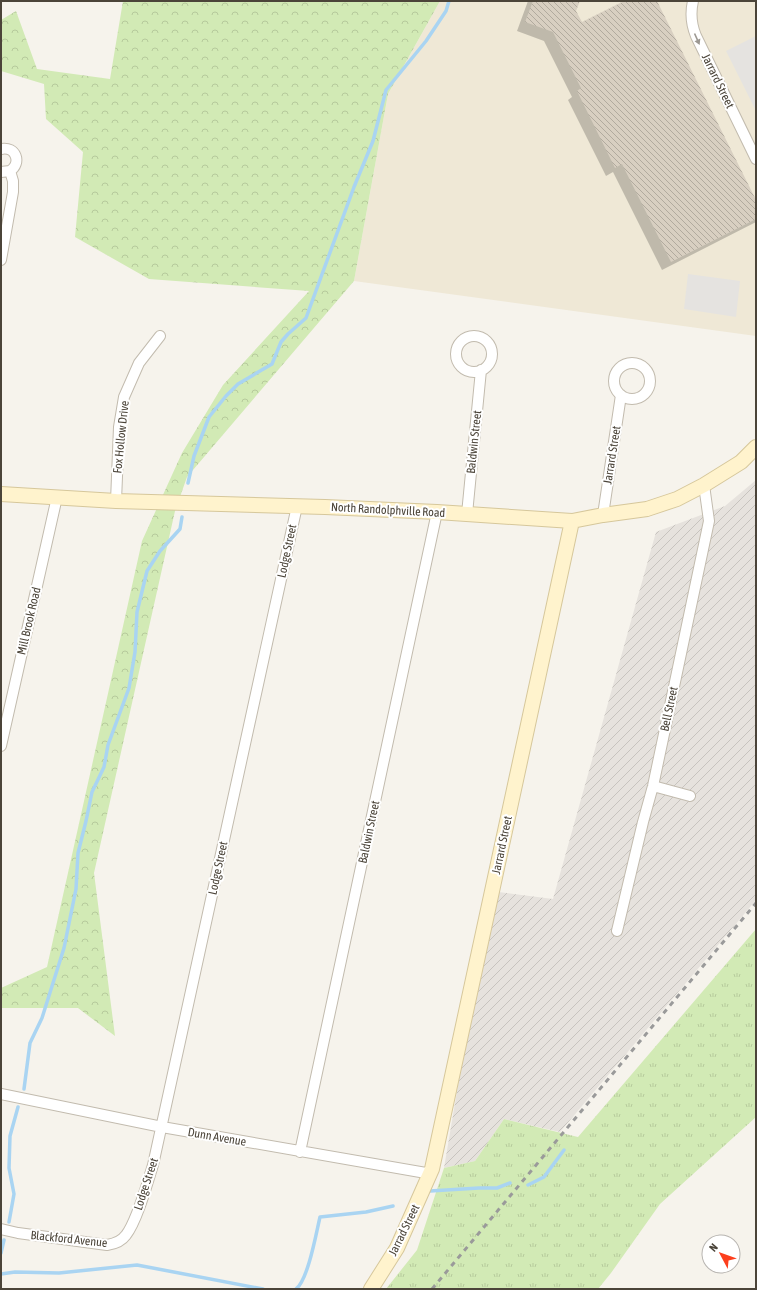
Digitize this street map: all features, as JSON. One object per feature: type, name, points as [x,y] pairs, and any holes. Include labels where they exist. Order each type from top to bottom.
[{"type":"street","name":"Jarrard Street","points":[[693,1],[691,15],[696,36],[756,159]]},
{"type":"street","points":[[1,149],[8,148],[12,150],[17,157],[16,166],[6,172],[13,181],[13,192],[1,260]]},
{"type":"street","name":"Fox Hollow Drive","points":[[116,501],[119,427],[124,397],[138,363],[160,336]]},
{"type":"street","name":"Baldwin Street","points":[[467,514],[482,370]]},
{"type":"street","name":"Jarrard Street","points":[[603,515],[621,395]]},
{"type":"street","name":"North Randolphville Road","points":[[1,494],[116,501],[297,506],[437,512],[572,521],[647,509],[677,499],[704,485],[741,462],[756,447]]},
{"type":"street","name":"Bell Street","points":[[617,931],[642,822],[652,786],[709,521],[704,485]]},
{"type":"street","name":"Mill Brook Road","points":[[1,746],[57,497]]},
{"type":"street","name":"Lodge Street","points":[[130,1228],[153,1166],[297,506]]},
{"type":"street","name":"Baldwin Street","points":[[300,1152],[437,512]]},
{"type":"street","name":"Jarrard Street","points":[[432,1168],[572,521]]},
{"type":"street","points":[[652,786],[690,796]]},
{"type":"street","name":"Dunn Avenue","points":[[1,1094],[162,1127],[300,1152],[426,1173],[432,1168]]},
{"type":"street","name":"Jarrad Street","points":[[371,1289],[397,1248],[432,1168]]},
{"type":"street","name":"Blackford Avenue","points":[[1,1229],[18,1233],[107,1245],[116,1243],[126,1236],[130,1228]]},
{"type":"shaded area","points":[[440,1],[756,1],[756,336],[354,281],[388,94]]},
{"type":"shaded area","points":[[756,36],[756,111],[726,51]]},
{"type":"shaded area","points":[[688,274],[740,281],[736,317],[684,309]]},
{"type":"shaded area","points":[[756,480],[756,900],[560,1132],[504,1119],[475,1161],[444,1168],[491,891],[553,899],[656,532],[725,506]]},
{"type":"green space","points":[[123,1],[440,1],[388,94],[354,281],[187,477],[175,511],[94,873],[115,1036],[78,1008],[1,1008],[1,988],[47,967],[142,541],[182,453],[223,385],[309,291],[149,279],[75,237],[83,152],[46,119],[44,84],[1,71],[1,20],[16,11],[37,69],[110,79]]},
{"type":"green space","points":[[756,929],[756,1117],[660,1204],[598,1289],[386,1289],[417,1250],[444,1168],[475,1161],[504,1119],[578,1137]]},
{"type":"building","points":[[533,1],[580,1],[576,11],[582,22],[624,1],[657,1],[756,200],[756,219],[671,262],[622,164],[615,168],[577,91],[581,88],[553,32],[525,22]]},
{"type":"waterway","points":[[188,483],[194,456],[209,417],[238,384],[272,364],[281,342],[306,318],[354,187],[373,141],[386,90],[426,41],[446,11],[449,1]]},
{"type":"waterway","points":[[24,1089],[30,1043],[42,1018],[64,948],[76,889],[78,853],[92,792],[104,767],[108,745],[129,688],[135,652],[137,612],[147,571],[160,551],[180,529],[182,517]]},
{"type":"waterway","points":[[9,1222],[14,1194],[9,1168],[10,1136],[18,1107]]},
{"type":"waterway","points":[[528,1185],[544,1177],[564,1150]]},
{"type":"waterway","points":[[430,1191],[497,1188],[510,1183]]},
{"type":"waterway","points":[[296,1289],[308,1267],[320,1217],[366,1212],[393,1206]]},
{"type":"waterway","points":[[1,1253],[4,1240]]},
{"type":"waterway","points":[[1,1274],[15,1272],[59,1273],[137,1265],[263,1289]]},
{"type":"railway","points":[[432,1289],[756,903]]}]
